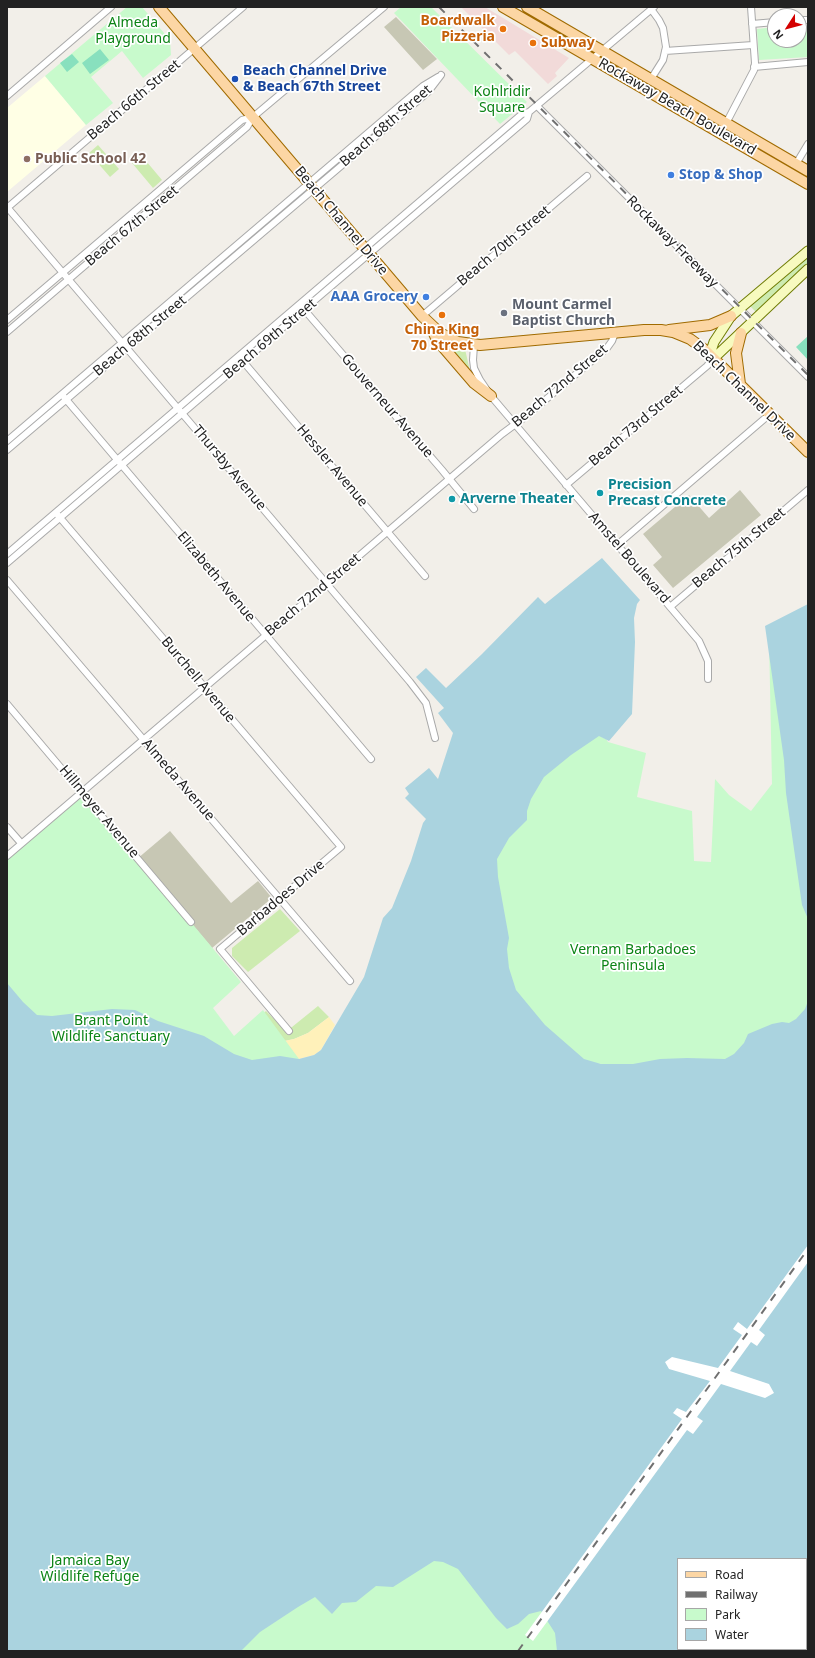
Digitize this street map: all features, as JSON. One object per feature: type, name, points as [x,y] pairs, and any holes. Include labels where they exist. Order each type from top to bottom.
[{"type":"main road","name":"Beach Channel Drive","points":[[159,7],[422,316],[437,331],[450,339],[474,345],[493,345],[650,330],[667,331],[690,339],[712,356],[808,452]]},
{"type":"main road","name":"Rockaway Beach Boulevard","points":[[503,7],[514,10],[808,184]]},
{"type":"main road","name":"Rockaway Beach Boulevard","points":[[527,7],[808,171]]},
{"type":"main road","points":[[667,331],[710,325],[731,316]]},
{"type":"main road","points":[[430,324],[437,340],[474,383],[491,396]]},
{"type":"main road","points":[[740,384],[736,353],[741,334]]},
{"type":"street","points":[[7,96],[111,7]]},
{"type":"street","name":"Beach 66th Street","points":[[7,208],[243,7]]},
{"type":"street","name":"Beach 67th Street","points":[[7,332],[248,127],[253,117],[384,7]]},
{"type":"street","points":[[721,133],[751,77],[754,67],[751,7]]},
{"type":"street","points":[[651,79],[662,60],[666,42],[663,28],[653,8]]},
{"type":"street","name":"Beach 69th Street","points":[[7,554],[56,512],[182,414],[241,359],[367,251],[522,114],[529,112],[537,106],[653,8]]},
{"type":"street","points":[[752,24],[767,23]]},
{"type":"street","points":[[665,51],[753,45]]},
{"type":"street","points":[[754,67],[808,62]]},
{"type":"street","name":"Beach 68th Street","points":[[7,441],[61,394],[311,186],[428,92],[442,75],[423,86],[311,186],[126,348],[7,450]]},
{"type":"street","name":"Rockaway Freeway","points":[[537,106],[808,377]]},
{"type":"street","name":"Beach 67th Street","points":[[7,320],[242,120],[253,117]]},
{"type":"street","points":[[796,164],[808,144]]},
{"type":"street","name":"Beach 70th Street","points":[[422,316],[587,176]]},
{"type":"street","name":"Thursby Avenue","points":[[7,208],[69,279],[424,700],[435,738]]},
{"type":"street","name":"Beach 73rd Street","points":[[712,356],[714,342],[731,316],[808,251]]},
{"type":"street","name":"Beach 73rd Street","points":[[566,485],[706,366],[712,356],[741,334],[808,269]]},
{"type":"street","name":"Gouverneur Avenue","points":[[302,307],[474,509]]},
{"type":"street","name":"Beach 72nd Street","points":[[7,856],[326,583],[607,348],[615,333]]},
{"type":"street","name":"Amstel Boulevard","points":[[474,345],[474,368],[491,396],[701,644],[708,661],[708,679]]},
{"type":"street","name":"Beach 69th Street","points":[[7,563],[60,518],[177,408],[241,359]]},
{"type":"street","name":"Hessler Avenue","points":[[241,359],[425,576]]},
{"type":"street","name":"Elizabeth Avenue","points":[[61,394],[371,760]]},
{"type":"street","points":[[617,545],[770,414]]},
{"type":"street","name":"Beach 75th Street","points":[[670,607],[808,490]]},
{"type":"street","name":"Burchell Avenue","points":[[56,512],[341,847]]},
{"type":"street","name":"Almeda Avenue","points":[[7,580],[350,981]]},
{"type":"street","name":"Hillmeyer Avenue","points":[[7,704],[191,922]]},
{"type":"street","points":[[7,827],[21,844]]},
{"type":"street","name":"Barbadoes Drive","points":[[289,1031],[220,949],[341,847]]},
{"type":"shaded area","points":[[461,7],[485,7],[569,58],[555,73],[557,76],[548,84],[515,51],[509,55]]},
{"type":"shaded area","points":[[396,17],[437,59],[423,70],[384,27]]},
{"type":"shaded area","name":"Public School 42","points":[[45,76],[86,125],[7,192],[7,108]]},
{"type":"shaded area","points":[[740,490],[761,515],[673,588],[653,565],[662,557],[643,534],[689,495],[709,518]]},
{"type":"shaded area","points":[[170,831],[231,903],[258,881],[272,898],[212,948],[137,859]]},
{"type":"green space","name":"Almeda Playground","points":[[127,7],[142,7],[170,40],[171,55],[143,78],[122,51],[91,77],[113,103],[86,125],[45,76]]},
{"type":"green space","name":"Kohlridir Square","points":[[401,7],[431,7],[527,102],[500,124],[394,13]]},
{"type":"green space","points":[[807,25],[808,57],[759,60],[757,29],[767,28],[767,48],[807,48]]},
{"type":"green space","points":[[100,49],[109,60],[90,74],[82,63]]},
{"type":"green space","points":[[72,54],[79,62],[67,72],[60,63]]},
{"type":"green space","points":[[98,145],[119,169],[110,177],[89,153]]},
{"type":"green space","points":[[141,155],[162,180],[153,188],[132,163]]},
{"type":"green space","points":[[808,255],[808,264],[756,312],[750,306]]},
{"type":"green space","points":[[808,336],[808,360],[796,347]]},
{"type":"green space","points":[[443,342],[465,349],[470,371]]},
{"type":"green space","name":"Vernam Barbadoes Peninsula","points":[[769,638],[808,887],[808,1020],[740,1062],[666,1067],[582,1063],[539,1028],[512,989],[490,858],[527,788],[596,734],[606,739],[608,742],[646,753],[637,797],[692,811],[694,861],[711,862],[715,779],[729,795],[751,811],[772,784]]},
{"type":"green space","name":"Brant Point Wildlife Sanctuary","points":[[82,792],[241,982],[213,1008],[234,1036],[263,1010],[299,1059],[7,1076],[7,856]]},
{"type":"green space","points":[[280,909],[300,931],[248,972],[232,956],[232,948]]},
{"type":"green space","points":[[318,1006],[329,1017],[308,1033],[294,1039],[261,1046],[238,1035],[266,1011],[285,1030],[292,1027]]},
{"type":"green space","name":"Jamaica Bay Wildlife Refuge","points":[[7,1478],[677,1559],[677,1650],[808,1651],[7,1651]]},
{"type":"sand","points":[[329,1017],[335,1025],[321,1050],[314,1055],[299,1059],[261,1046],[294,1039],[308,1033]]},
{"type":"water","points":[[602,558],[640,600],[637,604],[634,618],[635,642],[632,714],[609,741],[599,736],[571,755],[544,777],[531,799],[527,811],[527,820],[509,838],[497,859],[498,877],[509,938],[507,949],[509,968],[516,990],[545,1025],[584,1059],[601,1064],[633,1064],[660,1059],[725,1059],[734,1054],[744,1043],[748,1034],[772,1024],[782,1022],[789,1023],[796,1019],[805,1009],[808,1001],[808,1651],[557,1651],[555,1633],[541,1611],[529,1614],[518,1624],[507,1629],[496,1618],[458,1569],[443,1562],[434,1561],[393,1587],[376,1586],[356,1602],[342,1603],[332,1614],[315,1597],[260,1632],[241,1651],[7,1651],[7,983],[23,1002],[37,1015],[52,1016],[112,1009],[135,1010],[158,1021],[204,1036],[234,1054],[252,1060],[280,1056],[299,1059],[314,1055],[321,1050],[364,977],[383,918],[392,908],[411,861],[423,823],[426,819],[405,798],[409,794],[405,788],[429,768],[438,779],[453,733],[438,713],[444,708],[416,677],[426,668],[446,688],[538,597],[545,604]]},
{"type":"water","points":[[808,604],[808,919],[802,905],[786,793],[784,760],[765,626]]},
{"type":"pier","points":[[808,1245],[808,1262],[759,1330],[765,1335],[757,1346],[751,1342],[730,1371],[769,1384],[774,1393],[765,1398],[721,1384],[697,1417],[703,1421],[693,1434],[687,1430],[533,1641],[525,1635],[682,1419],[673,1413],[677,1408],[686,1412],[710,1381],[669,1369],[665,1362],[672,1357],[718,1368],[742,1335],[733,1329],[738,1322],[747,1329]]},
{"type":"railway","points":[[439,7],[808,375]]},
{"type":"railway","points":[[518,1651],[808,1249]]},
{"type":"place","name":"Boardwalk Pizzeria","points":[[503,29]]},
{"type":"place","name":"Subway","points":[[533,43]]},
{"type":"place","name":"Beach Channel Drive & Beach 67th Street","points":[[235,79]]},
{"type":"place","name":"Public School 42","points":[[27,159]]},
{"type":"place","name":"Stop & Shop","points":[[671,175]]},
{"type":"place","name":"AAA Grocery","points":[[426,297]]},
{"type":"place","name":"Mount Carmel Baptist Church","points":[[504,313]]},
{"type":"place","name":"China King 70 Street","points":[[442,315]]},
{"type":"place","name":"Precision Precast Concrete","points":[[600,493]]},
{"type":"place","name":"Arverne Theater","points":[[452,499]]}]
